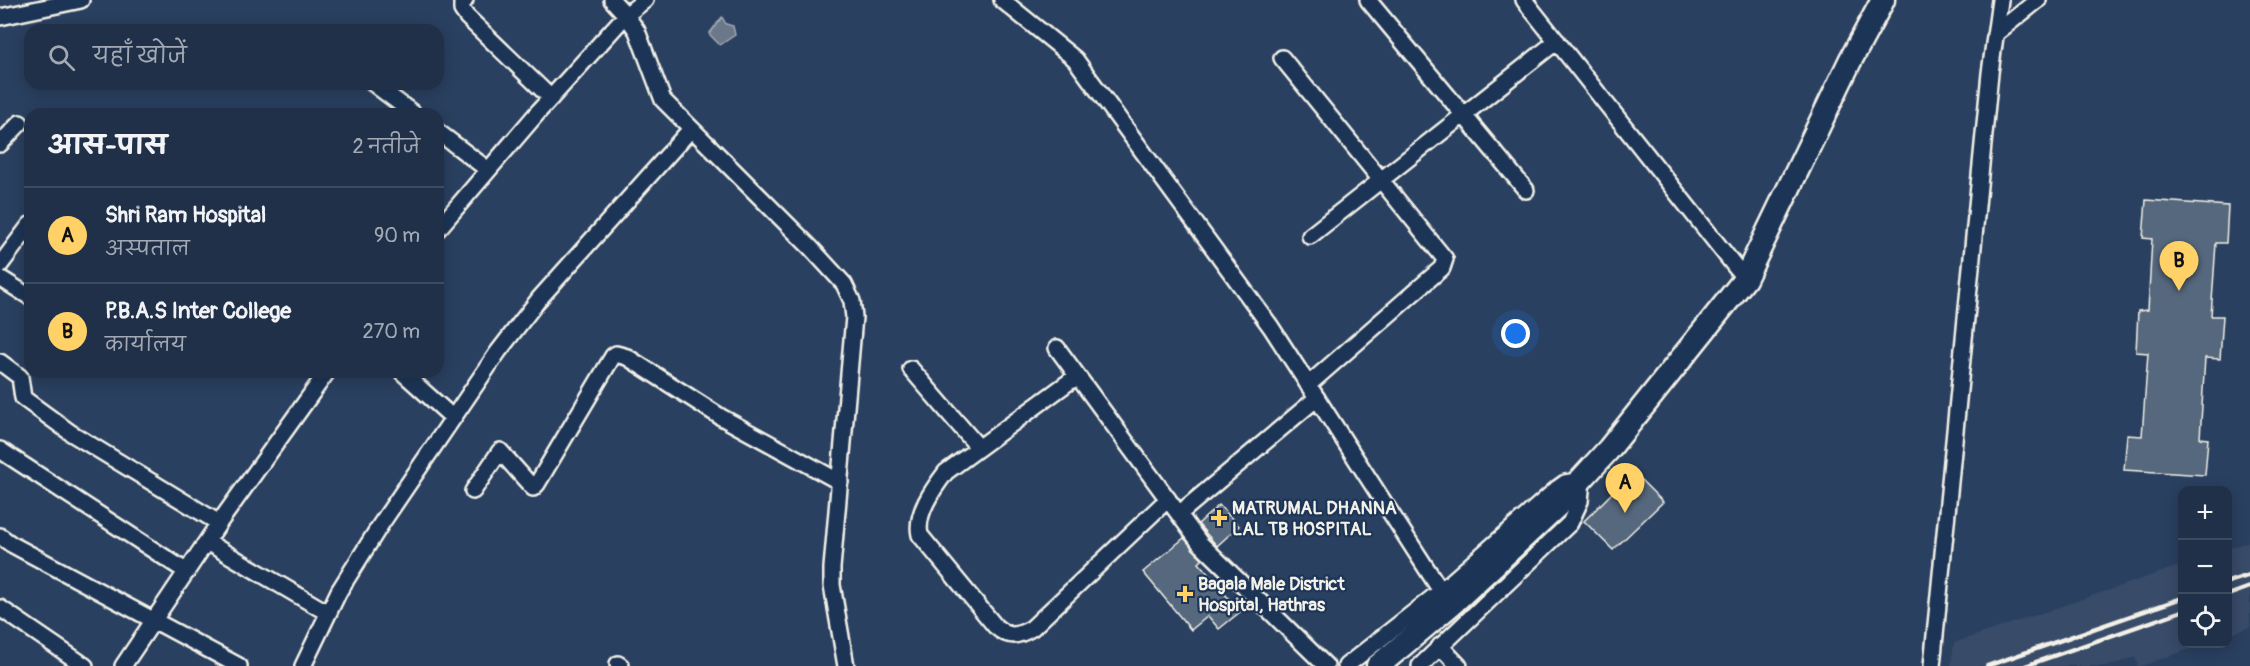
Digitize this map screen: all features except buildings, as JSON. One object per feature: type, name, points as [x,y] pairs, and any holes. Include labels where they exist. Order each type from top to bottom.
[{"type":"main road","points":[[1378,666],[1455,601],[1582,480],[1745,279],[1850,61],[1883,0]]},
{"type":"street","points":[[0,17],[81,0]]},
{"type":"street","points":[[465,0],[462,10],[467,17],[551,98]]},
{"type":"street","points":[[612,0],[637,31],[663,100],[811,248],[849,292],[854,318],[832,585],[846,666]]},
{"type":"street","points":[[444,223],[551,98],[626,15],[645,0]]},
{"type":"street","points":[[1002,0],[1075,59],[1271,327],[1441,591]]},
{"type":"street","points":[[1368,0],[1526,190]]},
{"type":"street","points":[[1524,0],[1745,279]]},
{"type":"street","points":[[1932,666],[1989,85],[2000,0]]},
{"type":"street","points":[[1995,34],[2038,0]]},
{"type":"street","points":[[1310,237],[1557,41]]},
{"type":"street","points":[[1179,514],[1313,392],[1445,263],[1443,255],[1282,58]]},
{"type":"street","points":[[382,90],[406,108]]},
{"type":"street","points":[[0,144],[20,123]]},
{"type":"street","points":[[303,666],[339,591],[452,417],[498,352],[539,299],[691,129]]},
{"type":"street","points":[[444,136],[488,169]]},
{"type":"street","points":[[0,265],[24,233]]},
{"type":"street","points":[[0,278],[24,293]]},
{"type":"street","points":[[1057,348],[1200,543],[1326,666]]},
{"type":"street","points":[[473,491],[500,452],[533,488],[616,354],[627,357],[722,417],[840,482]]},
{"type":"street","points":[[0,362],[20,377],[23,398],[71,433],[219,523]]},
{"type":"street","points":[[911,369],[979,448]]},
{"type":"street","points":[[1077,376],[946,472],[919,519],[920,535],[995,626],[1011,636],[1022,634],[1032,628],[1168,499]]},
{"type":"street","points":[[123,666],[219,523],[323,378]]},
{"type":"street","points":[[409,378],[452,417]]},
{"type":"street","points":[[0,450],[187,572]]},
{"type":"street","points":[[1346,666],[1441,591],[1558,488],[1565,483],[1582,480],[1580,501],[1569,523],[1420,666]]},
{"type":"street","points":[[0,536],[239,666]]},
{"type":"street","points":[[207,542],[328,613]]},
{"type":"street","points":[[0,608],[85,666]]},
{"type":"street","points":[[1440,646],[1459,666]]},
{"type":"shaded area","points":[[722,17],[726,24],[733,26],[735,35],[720,45],[709,34]]},
{"type":"shaded area","points":[[2250,541],[2250,627],[2232,634],[2232,594],[2232,548]]},
{"type":"shaded area","points":[[2178,566],[2178,648],[2193,648],[2141,666],[2138,666],[2135,657],[2109,666],[1951,666],[1954,643]]},
{"type":"railway","points":[[2232,581],[2250,575]]},
{"type":"railway","points":[[2231,594],[2250,587]]},
{"type":"railway","points":[[1987,666],[2178,599]]},
{"type":"railway","points":[[2025,666],[2178,612]]},
{"type":"place","name":"P.B.A.S Inter College","points":[[2179,291]]},
{"type":"place","name":"Shri Ram Hospital","points":[[1625,513]]},
{"type":"place","name":"MATRUMAL DHANNA LAL TB HOSPITAL","points":[[1219,518]]},
{"type":"place","name":"Bagala Male District Hospital, Hathras","points":[[1185,594]]}]
